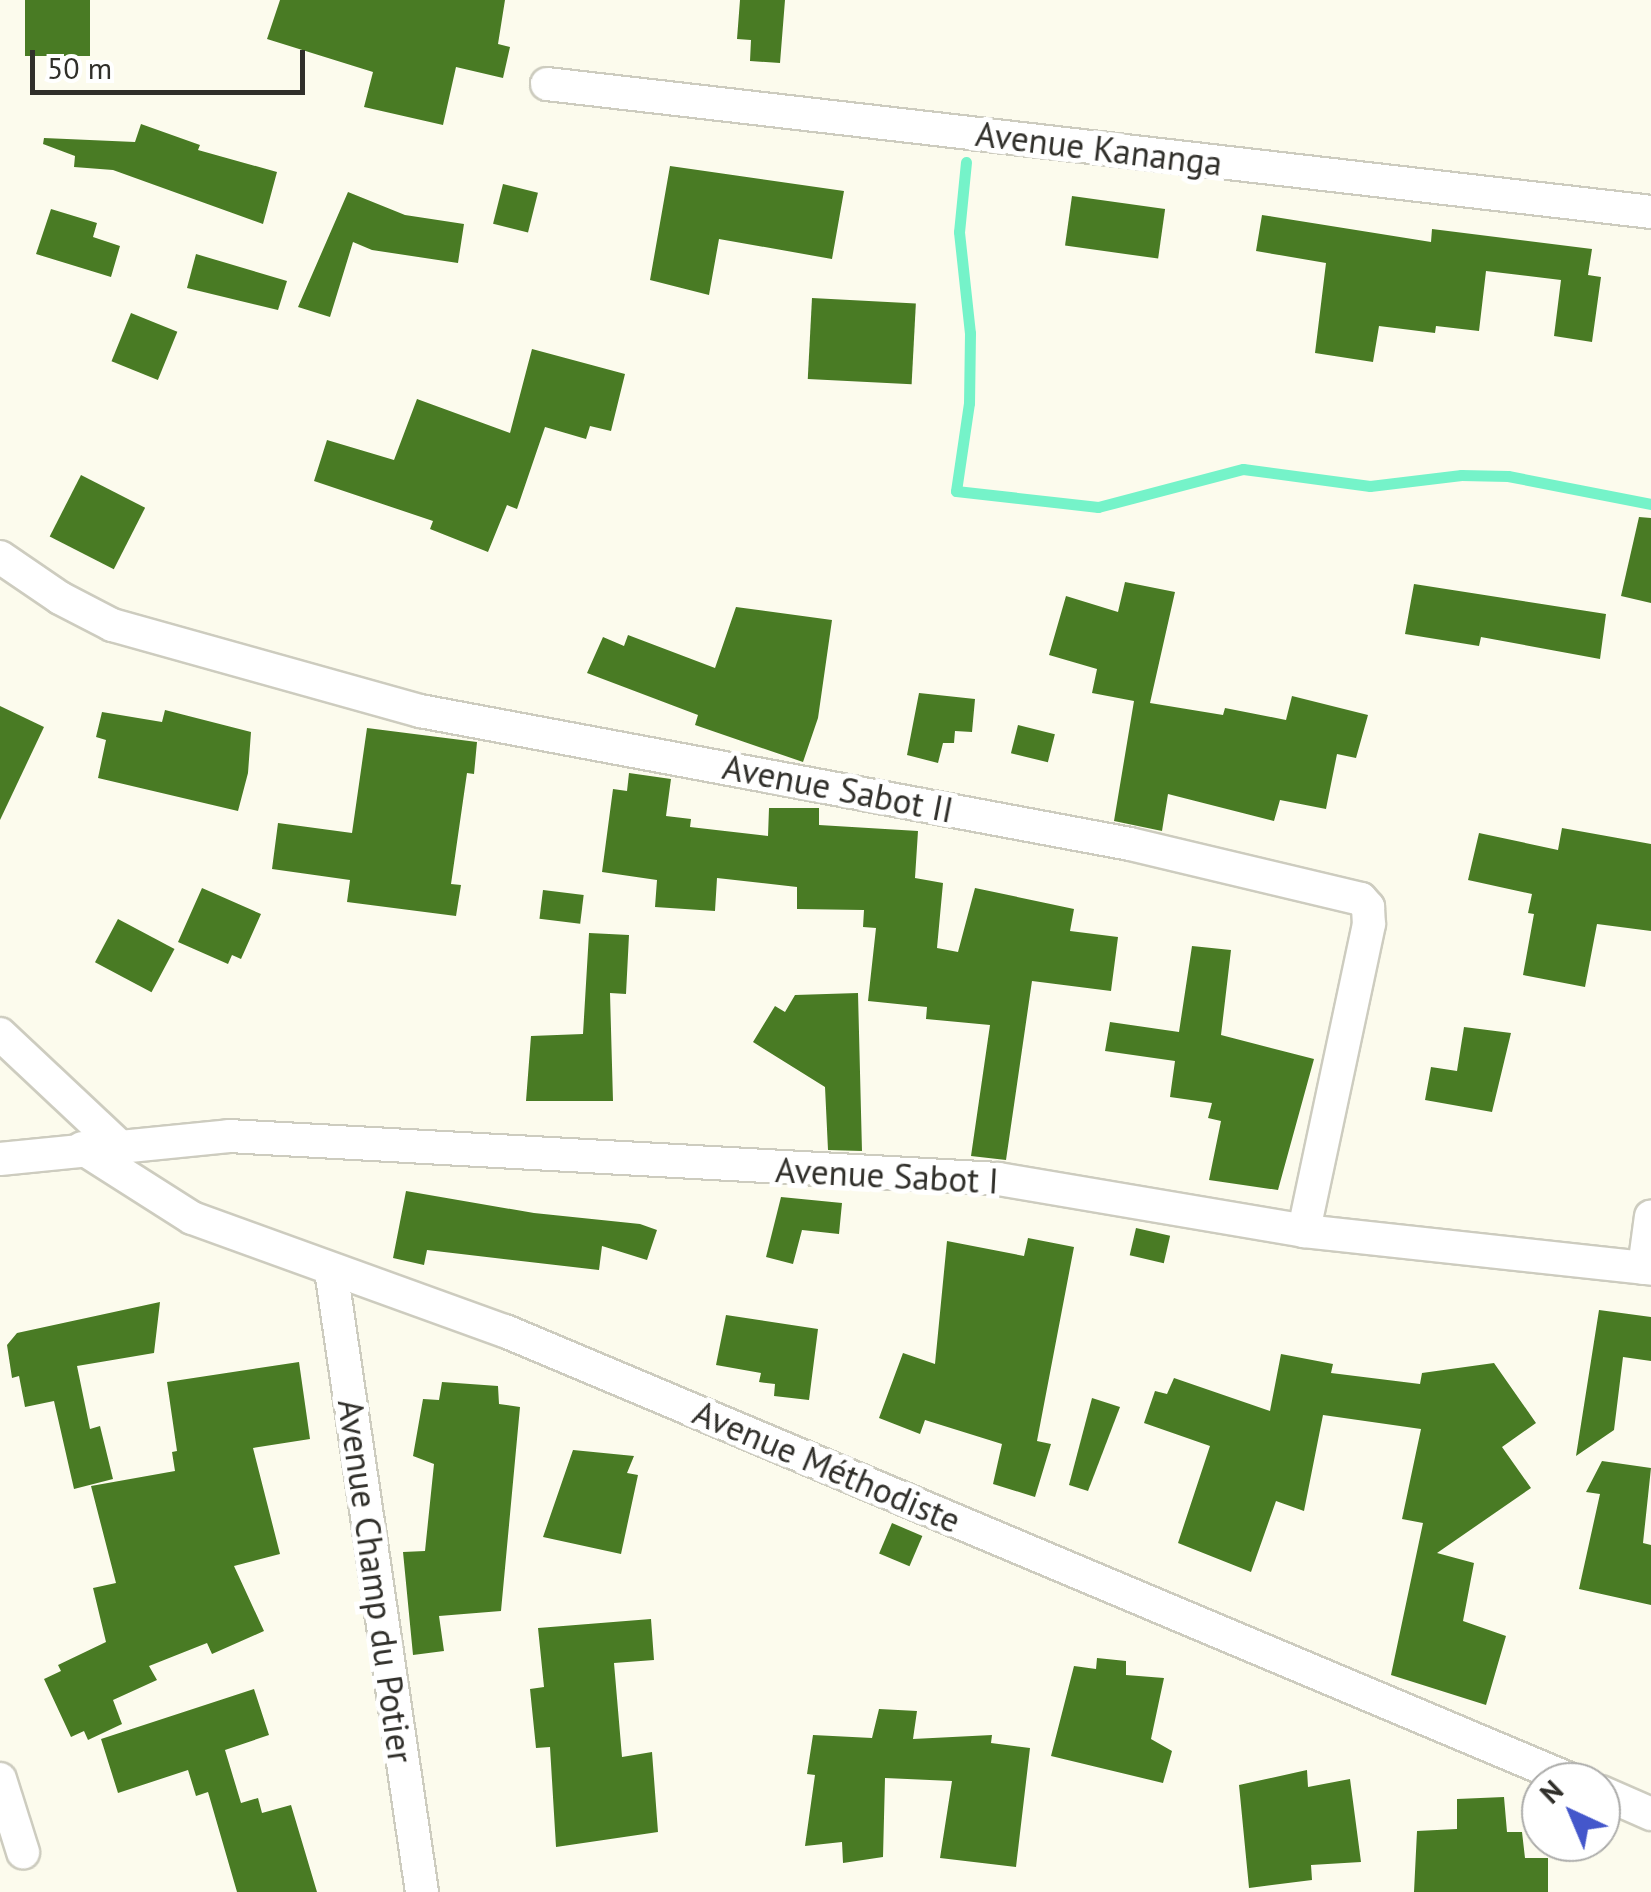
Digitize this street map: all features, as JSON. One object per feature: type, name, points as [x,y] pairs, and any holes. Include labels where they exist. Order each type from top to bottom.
[{"type":"street","name":"Avenue Kananga","points":[[548,84],[1651,212]]},
{"type":"street","name":"Avenue Sabot II","points":[[0,557],[60,598],[112,625],[420,711],[1111,841],[1362,900],[1368,907],[1369,924],[1304,1230]]},
{"type":"street","points":[[0,1034],[118,1145]]},
{"type":"street","name":"Avenue Sabot I","points":[[0,1159],[230,1136],[998,1179],[1304,1230],[1648,1269]]},
{"type":"street","name":"Avenue Méthodiste","points":[[82,1148],[192,1218],[505,1331],[1529,1762]]},
{"type":"street","points":[[1648,1269],[1651,1216]]},
{"type":"street","name":"Avenue Champ du Potier","points":[[330,1270],[422,1892]]},
{"type":"street","points":[[0,1779],[23,1852]]},
{"type":"street","points":[[1621,1801],[1651,1814]]},
{"type":"building","points":[[25,0],[90,0],[90,56],[25,56]]},
{"type":"building","points":[[280,0],[505,0],[498,44],[510,47],[503,78],[456,67],[443,125],[364,107],[373,72],[267,39]]},
{"type":"building","points":[[740,0],[785,0],[780,63],[750,61],[751,40],[737,39]]},
{"type":"building","points":[[141,124],[200,145],[198,150],[277,172],[263,224],[113,170],[74,167],[75,156],[43,144],[44,138],[135,142]]},
{"type":"building","points":[[670,166],[844,191],[832,259],[719,239],[709,295],[650,280]]},
{"type":"building","points":[[503,184],[538,193],[528,232],[493,224]]},
{"type":"building","points":[[348,192],[405,215],[464,224],[458,263],[372,250],[353,242],[330,317],[298,307]]},
{"type":"building","points":[[1072,196],[1165,209],[1158,259],[1065,246]]},
{"type":"building","points":[[51,209],[97,223],[93,237],[120,246],[111,277],[36,254]]},
{"type":"building","points":[[1262,215],[1431,242],[1432,229],[1592,249],[1588,275],[1601,277],[1592,342],[1554,336],[1561,280],[1486,271],[1479,331],[1436,326],[1435,333],[1379,326],[1373,362],[1315,353],[1326,263],[1256,251]]},
{"type":"building","points":[[196,254],[287,281],[278,310],[187,288]]},
{"type":"building","points":[[812,298],[916,303],[912,384],[808,379]]},
{"type":"building","points":[[131,313],[177,332],[158,380],[112,361]]},
{"type":"building","points":[[532,349],[625,374],[611,431],[590,426],[586,439],[545,427],[517,509],[507,505],[488,552],[430,529],[433,521],[314,481],[327,440],[394,460],[417,399],[510,433]]},
{"type":"building","points":[[81,475],[145,508],[114,569],[50,536]]},
{"type":"building","points":[[1639,517],[1651,518],[1651,603],[1621,596]]},
{"type":"building","points":[[1125,582],[1175,592],[1150,703],[1223,715],[1225,708],[1286,720],[1292,696],[1368,715],[1356,758],[1337,754],[1326,809],[1280,800],[1274,821],[1168,794],[1162,831],[1114,821],[1134,701],[1092,693],[1097,669],[1049,655],[1066,596],[1118,612]]},
{"type":"building","points":[[1414,584],[1606,614],[1600,659],[1481,637],[1479,646],[1405,634]]},
{"type":"building","points":[[736,607],[832,620],[818,718],[803,762],[695,725],[698,715],[587,673],[603,637],[624,646],[628,635],[715,668]]},
{"type":"building","points":[[919,693],[975,699],[972,732],[955,731],[954,743],[943,743],[938,763],[907,755]]},
{"type":"building","points":[[0,706],[44,727],[0,820]]},
{"type":"building","points":[[165,710],[251,732],[248,773],[238,811],[98,778],[106,740],[96,737],[102,712],[162,722]]},
{"type":"building","points":[[1018,725],[1055,734],[1048,762],[1011,753]]},
{"type":"building","points":[[367,728],[477,742],[474,774],[467,773],[451,884],[461,885],[456,916],[347,902],[350,880],[272,869],[278,823],[352,833]]},
{"type":"building","points":[[629,773],[671,779],[666,816],[691,819],[690,827],[768,836],[769,808],[819,808],[819,825],[918,831],[915,878],[943,883],[937,948],[958,952],[975,888],[1074,909],[1070,931],[1118,937],[1111,991],[1032,981],[1006,1160],[971,1156],[990,1025],[926,1019],[927,1007],[868,1001],[876,928],[863,927],[864,910],[797,909],[797,887],[717,878],[715,911],[655,907],[657,880],[602,872],[613,789],[627,791]]},
{"type":"building","points":[[1562,828],[1651,844],[1651,931],[1597,924],[1585,987],[1523,975],[1534,914],[1528,913],[1532,894],[1468,880],[1479,833],[1558,850]]},
{"type":"building","points":[[202,888],[261,914],[241,959],[232,955],[228,964],[178,942]]},
{"type":"building","points":[[543,890],[584,895],[580,924],[539,919]]},
{"type":"building","points":[[118,919],[175,949],[152,992],[95,962]]},
{"type":"building","points":[[589,933],[629,935],[626,994],[610,993],[613,1101],[526,1101],[531,1036],[583,1034]]},
{"type":"building","points":[[1192,946],[1231,950],[1221,1035],[1314,1059],[1278,1190],[1209,1180],[1221,1121],[1208,1118],[1212,1103],[1170,1097],[1175,1061],[1105,1051],[1110,1022],[1179,1032]]},
{"type":"building","points":[[858,993],[862,1151],[828,1150],[825,1087],[753,1042],[775,1006],[785,1012],[795,995]]},
{"type":"building","points":[[1464,1027],[1511,1033],[1492,1112],[1425,1100],[1431,1067],[1457,1071]]},
{"type":"building","points":[[406,1191],[534,1213],[640,1224],[657,1230],[647,1260],[602,1246],[599,1270],[427,1250],[424,1265],[393,1258]]},
{"type":"building","points":[[781,1197],[842,1203],[839,1234],[802,1230],[793,1264],[766,1257]]},
{"type":"building","points":[[1136,1228],[1170,1236],[1164,1263],[1130,1255]]},
{"type":"building","points":[[1028,1238],[1074,1247],[1037,1441],[1051,1444],[1035,1497],[993,1484],[1002,1444],[925,1420],[920,1434],[879,1418],[903,1353],[935,1364],[947,1241],[1024,1256]]},
{"type":"building","points":[[160,1302],[154,1353],[77,1366],[90,1429],[100,1426],[113,1479],[74,1489],[54,1401],[25,1407],[19,1376],[12,1378],[7,1345],[17,1333]]},
{"type":"building","points":[[1599,1310],[1651,1317],[1651,1361],[1623,1357],[1614,1430],[1576,1456]]},
{"type":"building","points":[[726,1315],[818,1329],[809,1400],[774,1396],[775,1384],[759,1382],[761,1373],[716,1365]]},
{"type":"building","points":[[1281,1354],[1333,1364],[1331,1373],[1420,1384],[1422,1373],[1494,1363],[1536,1423],[1502,1447],[1531,1488],[1437,1553],[1474,1563],[1463,1621],[1506,1636],[1486,1705],[1391,1675],[1423,1523],[1402,1519],[1421,1429],[1323,1415],[1304,1511],[1276,1501],[1251,1572],[1178,1543],[1210,1446],[1144,1423],[1155,1391],[1167,1394],[1174,1378],[1270,1411]]},
{"type":"building","points":[[299,1362],[310,1439],[253,1448],[280,1554],[234,1566],[264,1631],[212,1654],[207,1643],[149,1666],[157,1680],[113,1700],[122,1724],[88,1740],[84,1731],[71,1737],[44,1679],[61,1671],[58,1665],[106,1642],[93,1588],[116,1583],[91,1486],[175,1471],[172,1452],[177,1451],[167,1382]]},
{"type":"building","points":[[442,1382],[498,1386],[499,1404],[520,1407],[501,1611],[439,1616],[444,1651],[413,1655],[403,1552],[425,1551],[434,1464],[413,1456],[423,1399],[439,1400]]},
{"type":"building","points":[[1092,1398],[1120,1407],[1088,1491],[1069,1485]]},
{"type":"building","points":[[573,1450],[634,1456],[627,1473],[638,1475],[621,1554],[543,1537]]},
{"type":"building","points":[[1602,1461],[1651,1468],[1643,1543],[1651,1545],[1651,1605],[1579,1589],[1600,1494],[1586,1492]]},
{"type":"building","points":[[892,1523],[922,1536],[909,1566],[879,1553]]},
{"type":"building","points":[[651,1619],[654,1660],[614,1663],[622,1757],[652,1752],[658,1832],[556,1847],[550,1747],[536,1748],[530,1689],[544,1687],[538,1628]]},
{"type":"building","points":[[1097,1658],[1126,1661],[1126,1675],[1164,1678],[1151,1739],[1172,1751],[1163,1783],[1051,1756],[1074,1666],[1096,1669]]},
{"type":"building","points":[[254,1689],[269,1735],[225,1750],[241,1803],[258,1798],[262,1813],[291,1805],[317,1892],[237,1892],[208,1792],[196,1796],[188,1770],[118,1793],[101,1739]]},
{"type":"building","points":[[879,1709],[917,1711],[913,1739],[992,1735],[991,1743],[1030,1748],[1016,1867],[940,1858],[952,1781],[885,1778],[883,1857],[843,1863],[842,1842],[805,1846],[815,1775],[807,1774],[813,1735],[872,1738]]},
{"type":"building","points":[[1307,1770],[1308,1787],[1350,1779],[1361,1862],[1311,1865],[1312,1880],[1249,1888],[1239,1785]]},
{"type":"building","points":[[1504,1797],[1507,1832],[1521,1832],[1521,1862],[1548,1862],[1548,1892],[1414,1892],[1417,1831],[1457,1829],[1457,1799]]},
{"type":"waterway","points":[[966,162],[959,232],[970,333],[969,403],[956,491],[1098,507],[1243,469],[1370,486],[1461,475],[1508,476],[1651,504]]}]
